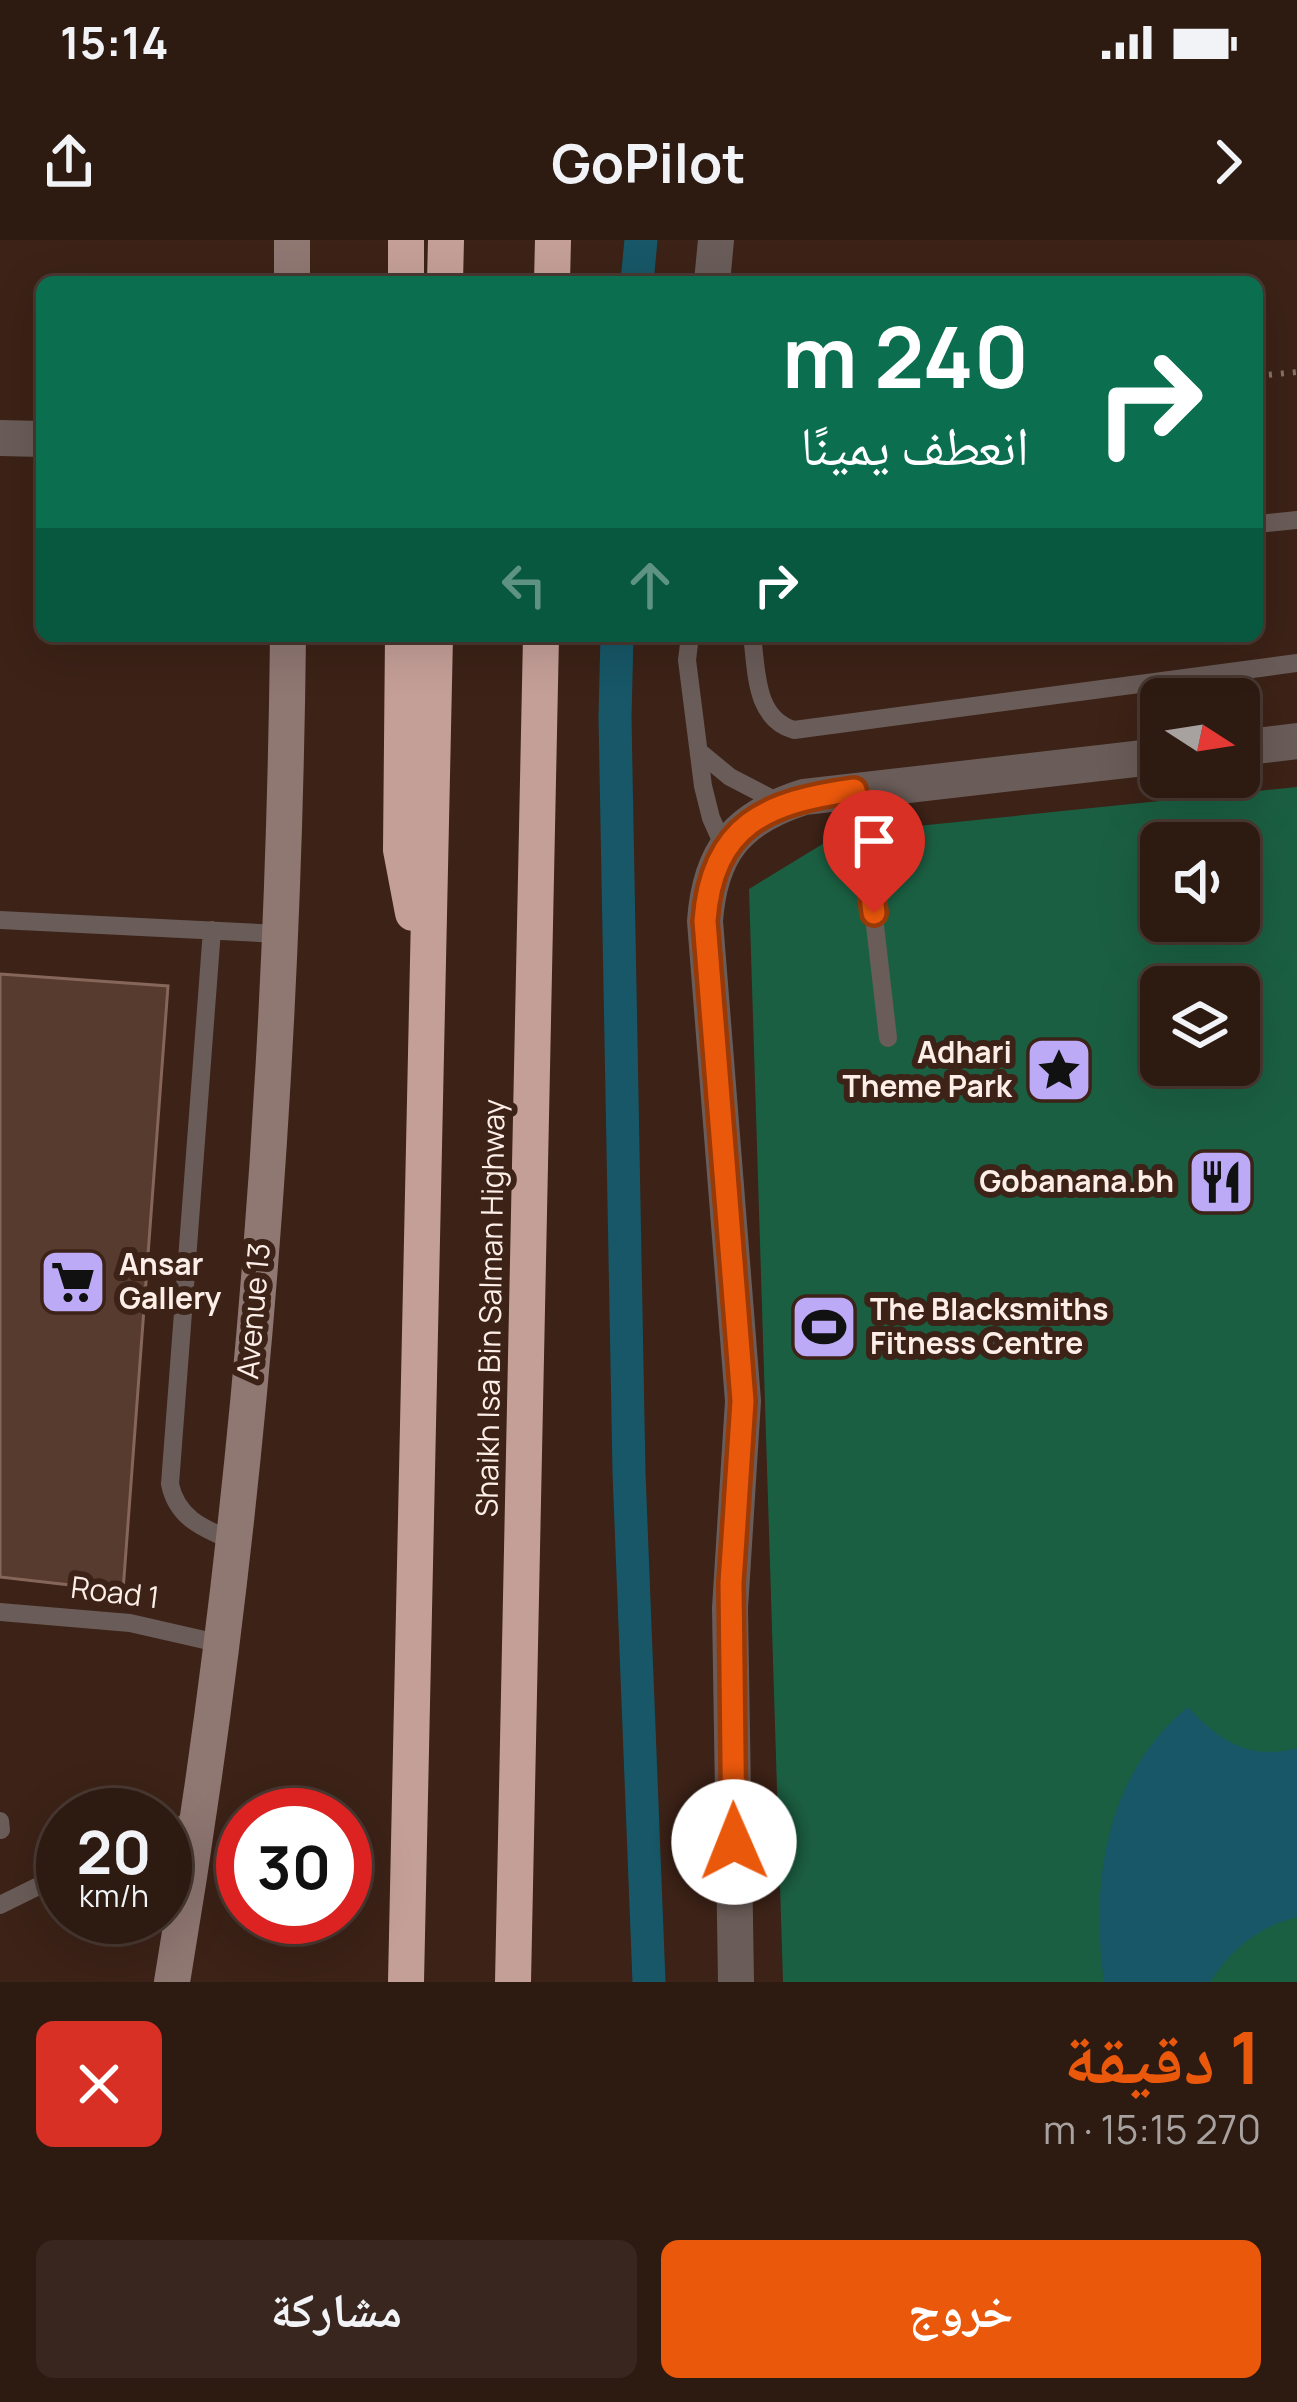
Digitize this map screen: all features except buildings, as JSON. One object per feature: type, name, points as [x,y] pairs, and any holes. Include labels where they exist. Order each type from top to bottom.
[{"type":"highway","points":[[406,240],[406,276]]},
{"type":"highway","points":[[444,240],[445,276]]},
{"type":"highway","points":[[552,276],[553,240]]},
{"type":"highway","points":[[403,642],[401,850],[414,920],[427,953]]},
{"type":"highway","points":[[406,1982],[435,642]]},
{"type":"highway","name":"Shaikh Isa Bin Salman Highway","points":[[513,1982],[542,642]]},
{"type":"street","points":[[292,240],[292,276]]},
{"type":"street","points":[[713,276],[716,240]]},
{"type":"street","points":[[0,438],[36,439]]},
{"type":"street","name":"Avenue 13","points":[[172,1982],[200,1816],[235,1542],[280,934],[288,642]]},
{"type":"street","points":[[1260,745],[1297,741]]},
{"type":"street","points":[[736,1982],[730,1607],[743,1401],[705,921],[713,868],[741,830],[782,804],[854,790],[1140,758]]},
{"type":"lane","points":[[1263,523],[1297,520]]},
{"type":"lane","points":[[688,642],[703,786],[724,848]]},
{"type":"lane","points":[[753,642],[766,711],[794,730],[1297,663]]},
{"type":"lane","points":[[702,754],[730,777],[782,804]]},
{"type":"lane","points":[[854,790],[864,830],[888,1038]]},
{"type":"lane","points":[[0,920],[280,934]]},
{"type":"lane","points":[[212,930],[170,1484],[185,1517],[235,1542]]},
{"type":"lane","name":"Road 1","points":[[0,1612],[130,1623],[222,1644]]},
{"type":"lane","points":[[192,1819],[200,1816]]},
{"type":"lane","points":[[0,1905],[36,1887]]},
{"type":"path","points":[[1263,375],[1297,372]]},
{"type":"green space","points":[[1297,787],[1297,1982],[783,1982],[749,889],[839,834],[1190,798],[1260,798],[1260,791]]},
{"type":"water","points":[[1188,1707],[1236,1745],[1264,1752],[1297,1748],[1297,1917],[1247,1941],[1210,1982],[1104,1982],[1100,1906],[1110,1832],[1138,1764]]},
{"type":"waterway","points":[[638,276],[641,240]]},
{"type":"waterway","points":[[617,642],[629,1473],[649,1982]]},
{"type":"place","name":"Adhari Theme Park","points":[[1059,1070]]},
{"type":"place","name":"Gobanana.bh","points":[[1221,1182]]},
{"type":"place","name":"Ansar Gallery","points":[[73,1282]]},
{"type":"place","name":"The Blacksmiths Fitness Centre","points":[[824,1327]]},
{"type":"route","points":[[734,1842],[731,1559],[743,1401],[706,896],[724,848],[761,814],[804,797],[854,790],[862,816],[874,913]]}]
